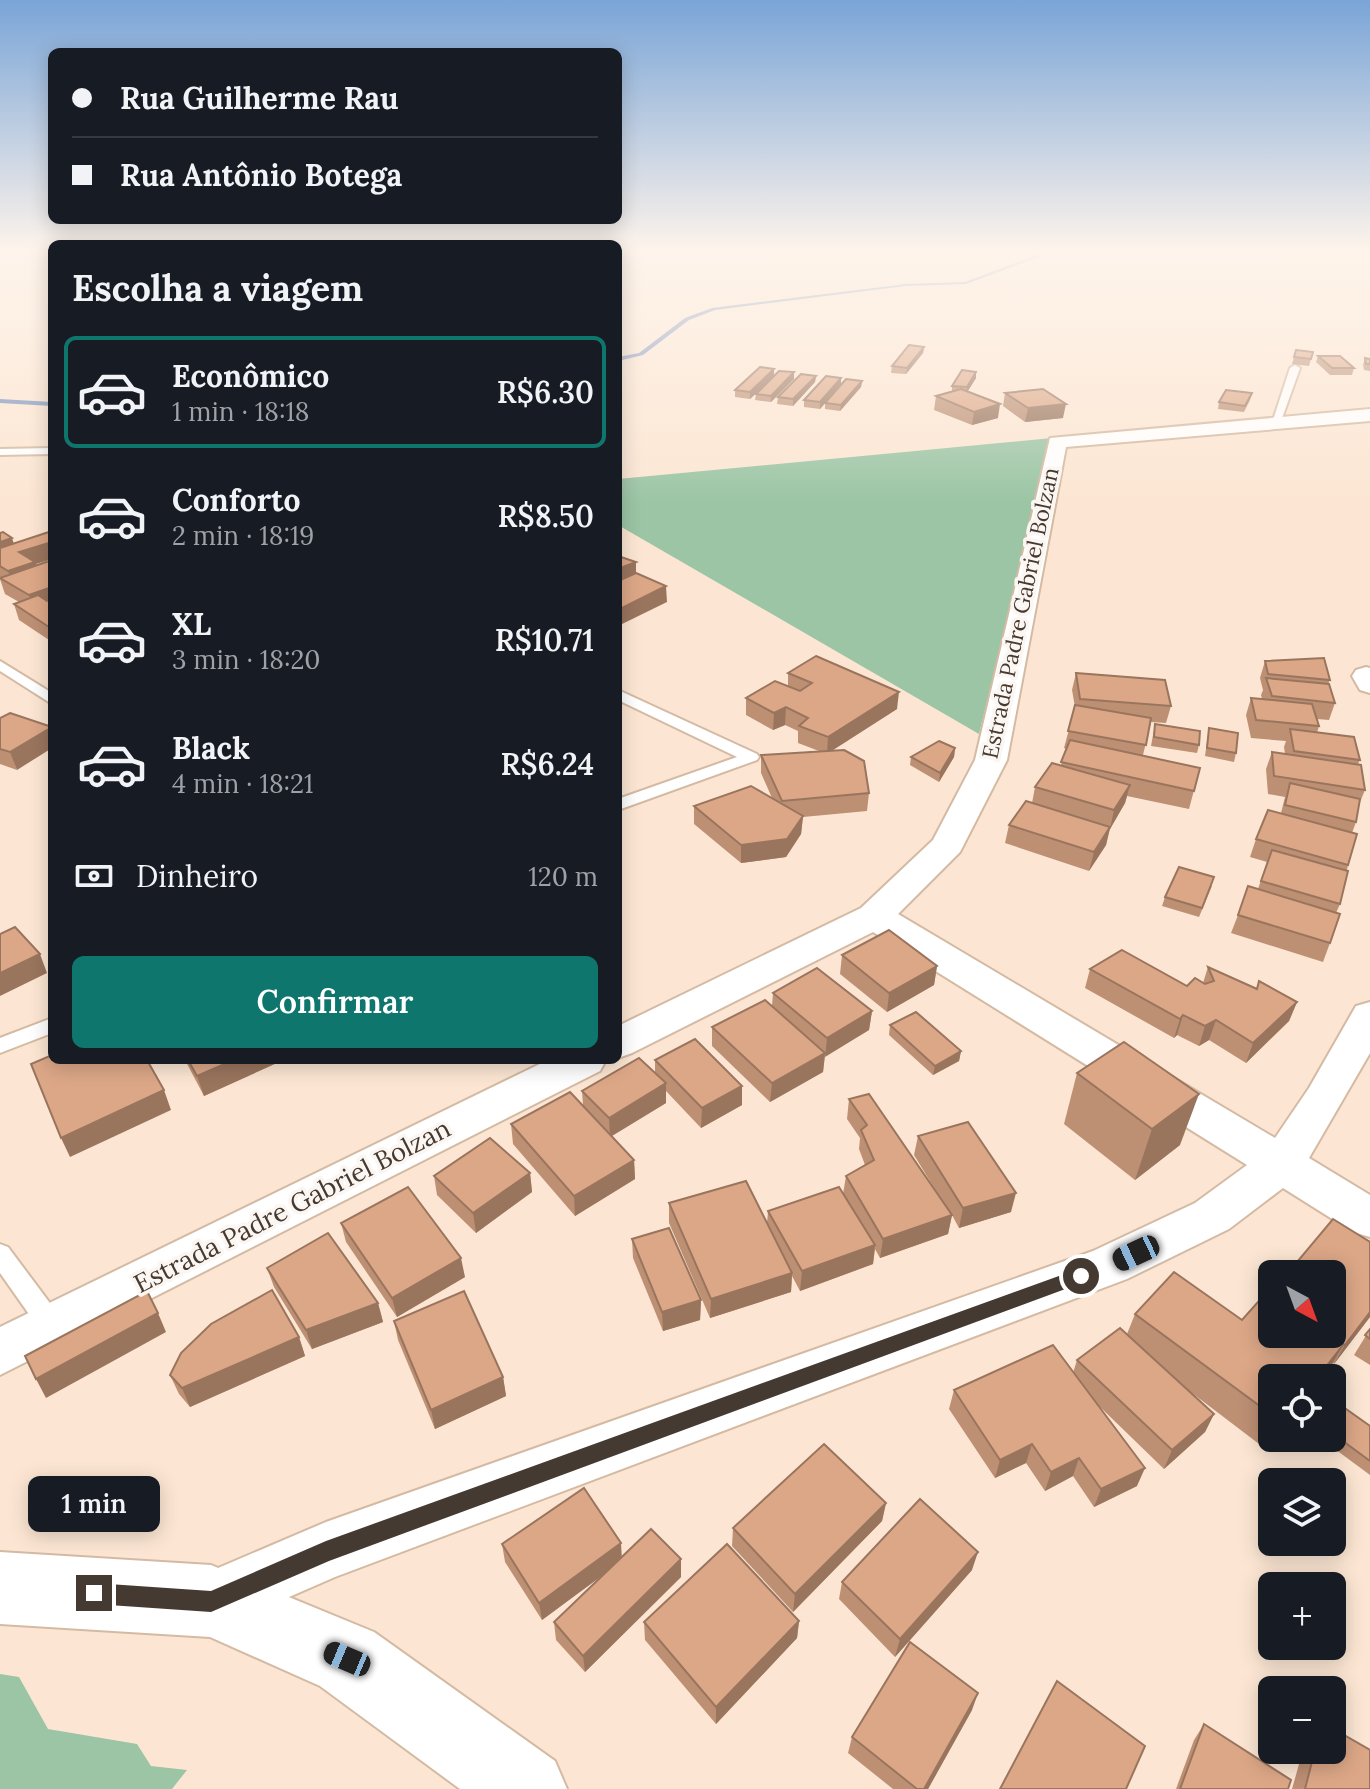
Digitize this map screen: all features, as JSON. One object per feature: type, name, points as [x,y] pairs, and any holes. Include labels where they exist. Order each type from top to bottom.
[{"type":"street","name":"Estrada Padre Gabriel Bolzan","points":[[622,1041],[874,916],[948,845],[991,760],[1057,442],[1370,415]]},
{"type":"street","points":[[874,916],[1370,1218]]},
{"type":"street","points":[[211,1601],[326,1551],[1110,1265],[1212,1216],[1281,1165],[1324,1099],[1370,1016]]},
{"type":"street","name":"Estrada Padre Gabriel Bolzan","points":[[0,1352],[577,1064]]},
{"type":"street","points":[[0,1587],[211,1601],[347,1659],[527,1789]]},
{"type":"lane","points":[[1276,421],[1295,368]]},
{"type":"lane","points":[[0,452],[48,451]]},
{"type":"lane","points":[[0,665],[48,697]]},
{"type":"lane","points":[[622,696],[751,757],[622,804]]},
{"type":"lane","points":[[0,1046],[48,1027]]},
{"type":"lane","points":[[0,1254],[52,1326]]},
{"type":"green space","points":[[1052,438],[979,734],[622,527],[622,479]]},
{"type":"green space","points":[[0,1674],[19,1677],[48,1729],[137,1744],[151,1766],[187,1770],[172,1789],[0,1789]]},
{"type":"building","points":[[909,345],[924,347],[907,368],[892,366]]},
{"type":"building","points":[[1296,350],[1313,352],[1311,359],[1294,357]]},
{"type":"building","points":[[1318,356],[1340,356],[1354,368],[1332,368]]},
{"type":"building","points":[[760,367],[774,369],[750,392],[735,390]]},
{"type":"building","points":[[962,370],[976,372],[967,387],[952,386]]},
{"type":"building","points":[[779,371],[794,372],[771,396],[756,394]]},
{"type":"building","points":[[801,374],[816,376],[793,399],[778,397]]},
{"type":"building","points":[[826,376],[841,378],[820,402],[804,400]]},
{"type":"building","points":[[846,379],[862,381],[841,405],[825,403]]},
{"type":"building","points":[[961,389],[1000,404],[974,412],[936,396]]},
{"type":"building","points":[[1043,389],[1066,404],[1028,408],[1005,393]]},
{"type":"building","points":[[1226,390],[1252,393],[1245,406],[1219,402]]},
{"type":"building","points":[[48,532],[48,543],[19,552],[35,562],[8,571],[0,566],[0,548]]},
{"type":"building","points":[[0,533],[12,538],[0,542]]},
{"type":"building","points":[[622,557],[636,562],[622,567]]},
{"type":"building","points":[[48,561],[48,588],[29,595],[0,578]]},
{"type":"building","points":[[636,573],[666,586],[622,608],[622,579]]},
{"type":"building","points":[[38,595],[48,601],[48,626],[14,604]]},
{"type":"building","points":[[816,656],[899,692],[828,737],[799,726],[808,718],[786,707],[774,713],[746,698],[775,681],[800,691],[812,683],[788,673]]},
{"type":"building","points":[[1324,658],[1330,680],[1268,674],[1265,661]]},
{"type":"building","points":[[1076,673],[1165,680],[1171,706],[1080,699]]},
{"type":"building","points":[[1266,678],[1329,684],[1335,703],[1272,696]]},
{"type":"building","points":[[1251,698],[1312,704],[1319,726],[1256,720]]},
{"type":"building","points":[[1075,705],[1151,718],[1146,745],[1068,731]]},
{"type":"building","points":[[10,713],[48,726],[48,729],[10,752],[0,749],[0,718]]},
{"type":"building","points":[[1155,724],[1200,731],[1199,745],[1154,737]]},
{"type":"building","points":[[1209,728],[1238,733],[1236,753],[1207,748]]},
{"type":"building","points":[[1290,729],[1354,737],[1360,760],[1294,751]]},
{"type":"building","points":[[1070,740],[1200,768],[1194,791],[1061,762]]},
{"type":"building","points":[[939,741],[955,748],[940,773],[911,757]]},
{"type":"building","points":[[844,750],[864,761],[869,793],[782,801],[761,755]]},
{"type":"building","points":[[1272,752],[1361,765],[1365,790],[1274,776]]},
{"type":"building","points":[[1052,763],[1130,785],[1114,810],[1035,787]]},
{"type":"building","points":[[1290,783],[1360,799],[1356,822],[1285,805]]},
{"type":"building","points":[[751,786],[803,816],[787,839],[741,845],[694,806]]},
{"type":"building","points":[[1026,801],[1110,827],[1094,852],[1009,825]]},
{"type":"building","points":[[1268,810],[1357,834],[1348,865],[1256,839]]},
{"type":"building","points":[[1272,850],[1348,871],[1340,904],[1261,881]]},
{"type":"building","points":[[1179,867],[1214,877],[1202,908],[1165,897]]},
{"type":"building","points":[[1248,886],[1340,914],[1330,943],[1238,915]]},
{"type":"building","points":[[15,927],[40,954],[0,973],[0,934]]},
{"type":"building","points":[[889,930],[937,966],[889,993],[842,955]]},
{"type":"building","points":[[1122,950],[1187,986],[1195,978],[1205,984],[1214,981],[1208,967],[1257,989],[1259,981],[1297,1002],[1253,1043],[1216,1020],[1205,1026],[1183,1015],[1180,1019],[1090,969]]},
{"type":"building","points":[[817,968],[872,1011],[827,1038],[773,993]]},
{"type":"building","points":[[765,1000],[825,1053],[772,1083],[712,1027]]},
{"type":"building","points":[[916,1012],[961,1051],[935,1066],[890,1025]]},
{"type":"building","points":[[695,1039],[742,1086],[702,1108],[655,1060]]},
{"type":"building","points":[[1124,1042],[1199,1094],[1152,1129],[1077,1073]]},
{"type":"building","points":[[48,1057],[48,1064],[149,1064],[164,1090],[61,1138],[31,1064]]},
{"type":"building","points":[[639,1058],[666,1083],[609,1118],[582,1091]]},
{"type":"building","points":[[190,1064],[225,1064],[197,1076]]},
{"type":"building","points":[[570,1092],[634,1160],[574,1196],[511,1124]]},
{"type":"building","points":[[869,1094],[952,1215],[883,1239],[846,1176],[874,1160],[861,1130],[867,1125],[849,1099]]},
{"type":"building","points":[[968,1122],[1016,1193],[963,1208],[918,1136]]},
{"type":"building","points":[[490,1138],[530,1173],[473,1213],[434,1176]]},
{"type":"building","points":[[746,1181],[792,1273],[711,1299],[669,1203]]},
{"type":"building","points":[[408,1187],[461,1258],[392,1298],[341,1223]]},
{"type":"building","points":[[839,1187],[875,1245],[802,1271],[768,1211]]},
{"type":"building","points":[[1333,1219],[1370,1242],[1370,1312],[1346,1344],[1346,1260],[1299,1260]]},
{"type":"building","points":[[669,1228],[701,1300],[662,1312],[632,1239]]},
{"type":"building","points":[[328,1233],[378,1303],[306,1330],[267,1268]]},
{"type":"building","points":[[1174,1272],[1242,1320],[1258,1302],[1258,1348],[1341,1348],[1328,1364],[1258,1364],[1258,1405],[1135,1314]]},
{"type":"building","points":[[272,1290],[299,1337],[182,1388],[170,1375],[181,1353],[211,1324]]},
{"type":"building","points":[[147,1291],[158,1313],[36,1379],[25,1356]]},
{"type":"building","points":[[464,1291],[503,1377],[431,1410],[394,1321]]},
{"type":"building","points":[[1120,1328],[1214,1414],[1172,1450],[1077,1360]]},
{"type":"building","points":[[1053,1345],[1145,1468],[1101,1489],[1079,1458],[1051,1472],[1032,1444],[1000,1460],[954,1390]]},
{"type":"building","points":[[1346,1409],[1370,1426],[1370,1461],[1346,1443]]},
{"type":"building","points":[[824,1444],[886,1503],[795,1594],[733,1528]]},
{"type":"building","points":[[584,1488],[621,1543],[539,1603],[502,1544]]},
{"type":"building","points":[[920,1499],[978,1552],[900,1639],[842,1582]]},
{"type":"building","points":[[651,1529],[681,1559],[583,1656],[554,1622]]},
{"type":"building","points":[[727,1544],[799,1621],[716,1707],[644,1622]]},
{"type":"building","points":[[910,1642],[978,1693],[924,1789],[917,1789],[852,1737]]},
{"type":"building","points":[[1057,1681],[1145,1746],[1126,1789],[1000,1789]]},
{"type":"building","points":[[1204,1724],[1258,1759],[1258,1764],[1266,1764],[1291,1780],[1288,1789],[1180,1789]]},
{"type":"building","points":[[1346,1736],[1370,1750],[1370,1789],[1305,1789],[1311,1764],[1346,1764]]},
{"type":"waterway","points":[[622,358],[641,354],[665,335]]},
{"type":"waterway","points":[[0,401],[48,404]]},
{"type":"route","points":[[94,1593],[211,1601],[326,1551],[1081,1276]]}]
